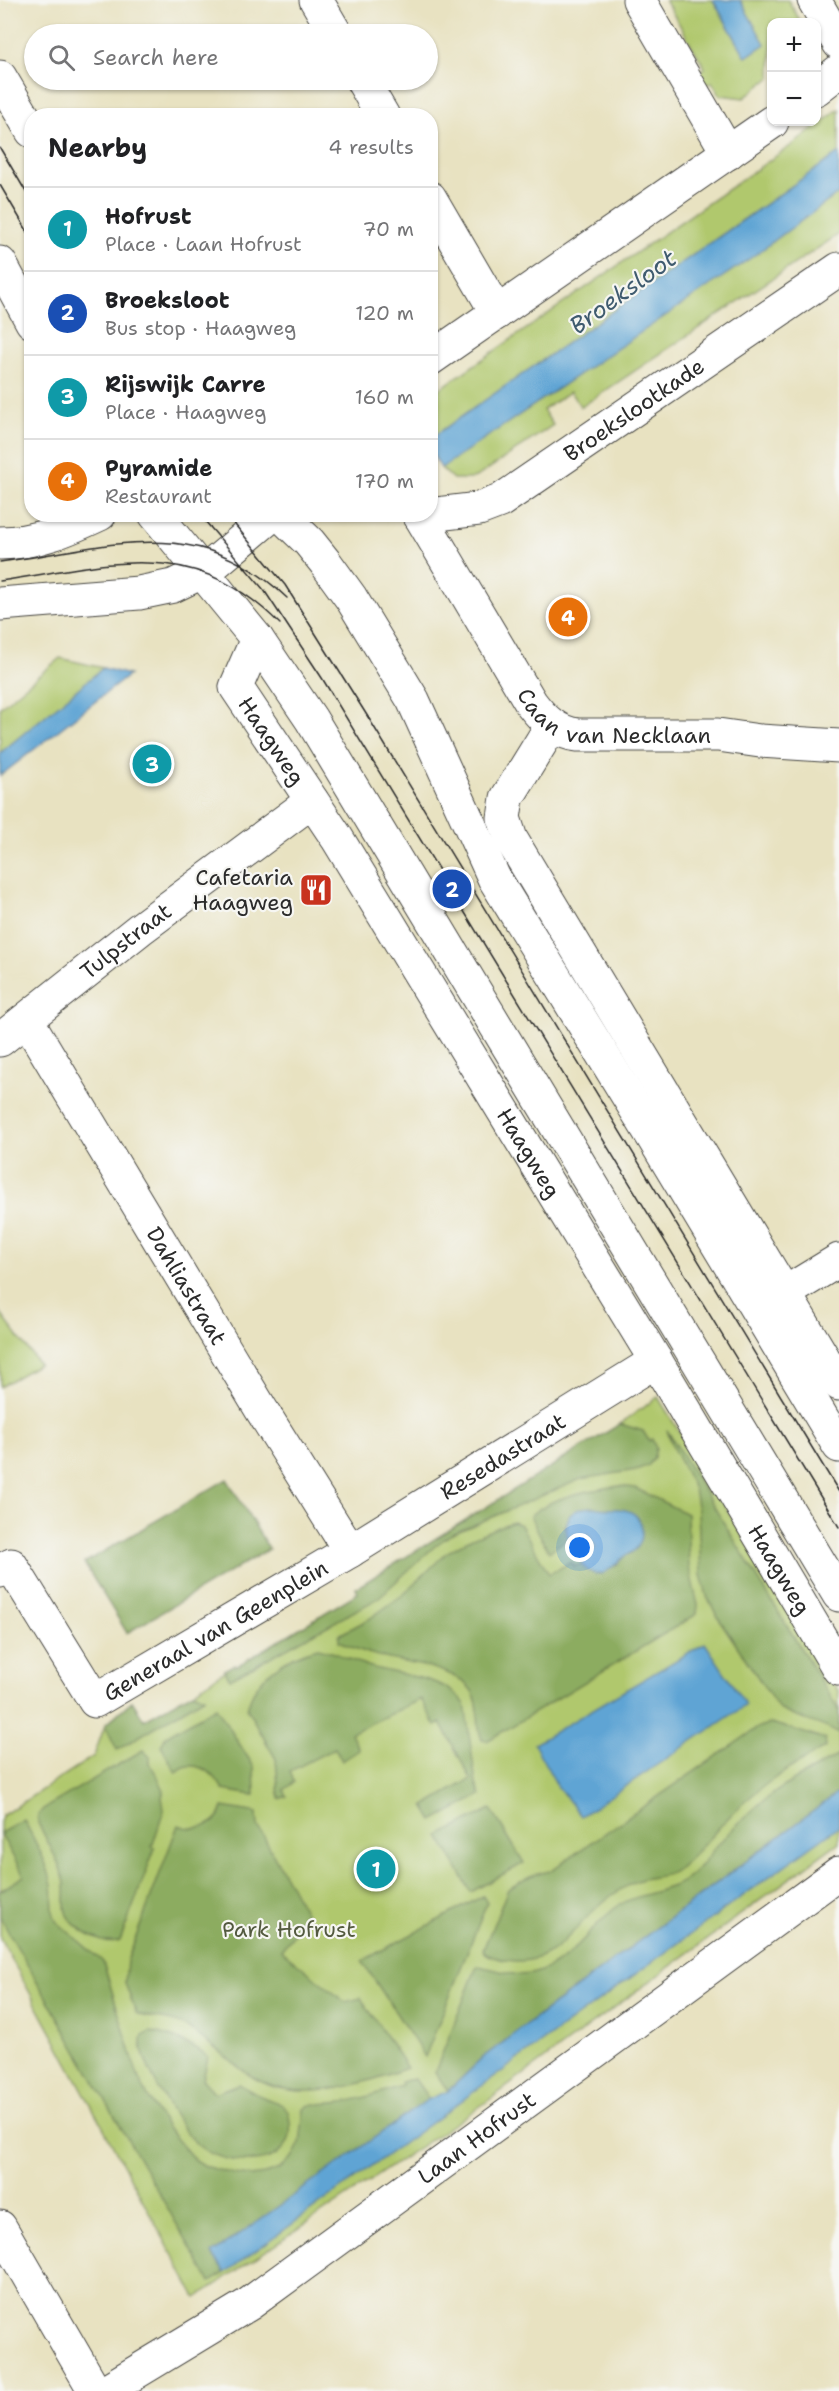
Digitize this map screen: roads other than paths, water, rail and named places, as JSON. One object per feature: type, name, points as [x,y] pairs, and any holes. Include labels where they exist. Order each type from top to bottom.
[{"type":"street","points":[[316,0],[330,24]]},
{"type":"street","points":[[639,0],[728,153]]},
{"type":"street","points":[[814,0],[839,43]]},
{"type":"street","points":[[821,85],[839,71]]},
{"type":"street","points":[[0,77],[24,118]]},
{"type":"street","points":[[368,90],[378,108]]},
{"type":"street","points":[[438,354],[767,126]]},
{"type":"street","points":[[438,212],[497,313]]},
{"type":"street","points":[[0,263],[24,307]]},
{"type":"street","name":"Broekslootkade","points":[[438,514],[459,513],[495,503],[839,269]]},
{"type":"street","points":[[0,543],[17,542],[63,531],[83,522]]},
{"type":"street","name":"Haagweg","points":[[161,522],[257,639],[323,739],[839,1595]]},
{"type":"street","points":[[0,604],[149,592],[173,586],[203,573],[231,552],[264,522]]},
{"type":"street","points":[[288,522],[326,562],[351,598],[413,699],[494,878],[839,1446]]},
{"type":"street","name":"Caan van Necklaan","points":[[424,522],[522,688],[538,712],[563,732],[578,735],[718,735],[760,741],[839,746]]},
{"type":"street","name":"Haagweg","points":[[257,639],[236,687],[337,838],[656,1361],[839,1669]]},
{"type":"street","points":[[552,725],[507,798],[504,818],[507,831],[839,1384]]},
{"type":"street","name":"Tulpstraat","points":[[0,1040],[140,929],[312,801]]},
{"type":"street","name":"Dahliastraat","points":[[27,1020],[261,1409],[350,1551]]},
{"type":"street","points":[[785,1293],[839,1260]]},
{"type":"street","name":"Resedastraat","points":[[350,1551],[656,1361]]},
{"type":"street","name":"Generaal van Geenplein","points":[[6,1568],[95,1701],[350,1551]]},
{"type":"street","name":"Laan Hofrust","points":[[105,2391],[249,2304],[839,1873]]},
{"type":"street","points":[[0,2227],[95,2391]]},
{"type":"water","points":[[713,0],[740,0],[765,44],[746,57]]},
{"type":"water","points":[[839,153],[839,193],[752,257],[441,468],[438,463],[438,433]]},
{"type":"water","points":[[103,668],[129,675],[0,776],[0,753]]},
{"type":"water","points":[[586,1507],[631,1512],[639,1519],[642,1529],[641,1540],[636,1549],[609,1570],[599,1574],[588,1570],[581,1564],[588,1560],[596,1547],[588,1534],[574,1534],[568,1538],[567,1530],[571,1514]]},
{"type":"water","points":[[705,1643],[746,1705],[581,1816],[558,1787],[534,1744]]},
{"type":"water","points":[[839,1792],[839,1826],[225,2273],[212,2254],[427,2100],[448,2091],[486,2055]]},
{"type":"tram line","points":[[0,148],[24,188]]},
{"type":"tram line","points":[[0,185],[24,226]]},
{"type":"tram line","points":[[206,522],[264,590],[322,678],[839,1527]]},
{"type":"tram line","points":[[233,522],[285,585],[368,717],[839,1492]]},
{"type":"tram line","points":[[0,562],[114,544],[150,542],[185,545],[219,554],[253,571],[287,598]]},
{"type":"tram line","points":[[0,581],[113,564],[148,563],[181,567],[214,577],[247,596],[280,624]]},
{"type":"place","name":"Pyramide","points":[[568,617]]},
{"type":"place","name":"Rijswijk Carre","points":[[152,764]]},
{"type":"place","name":"Broeksloot","points":[[452,889]]},
{"type":"place","name":"Cafetaria Haagweg","points":[[316,890]]},
{"type":"place","name":"Hofrust","points":[[376,1869]]},
{"type":"park label","name":"Park Hofrust","points":[[289,1929]]}]
